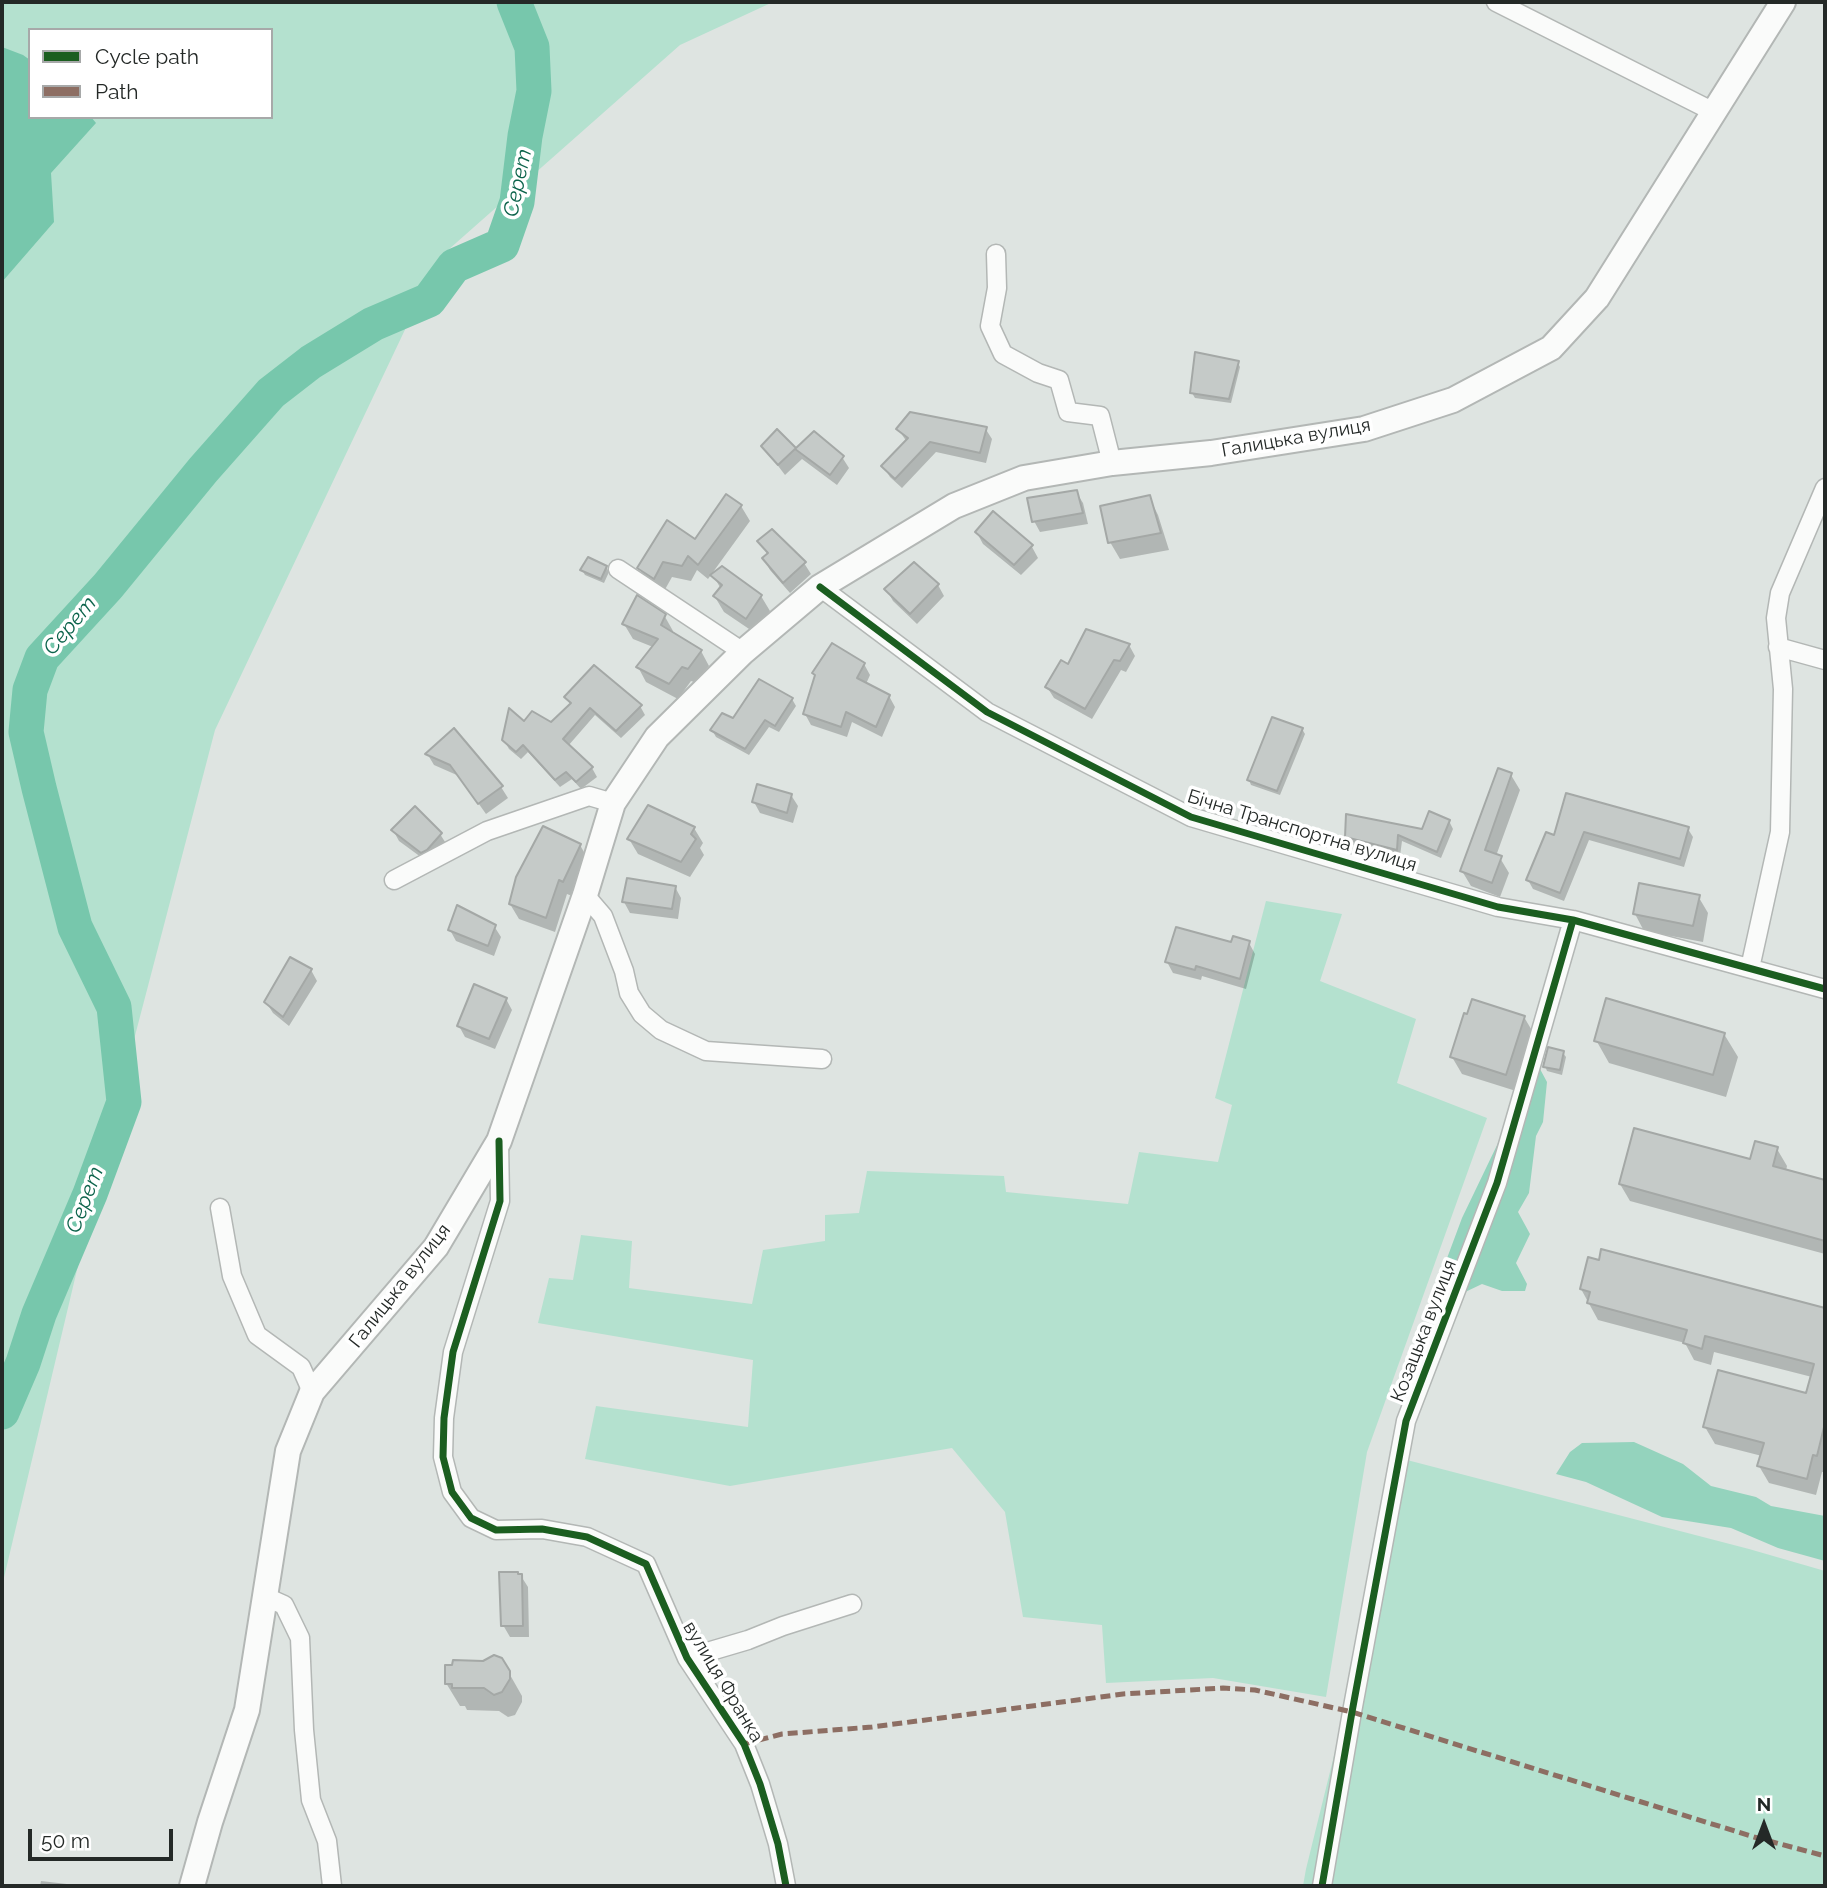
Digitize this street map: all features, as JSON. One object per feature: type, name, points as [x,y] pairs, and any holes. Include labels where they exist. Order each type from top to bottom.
[{"type":"main road","name":"Галицька вулиця","points":[[192,1886],[247,1710],[288,1451],[312,1392],[436,1247],[499,1141],[585,895],[613,803],[657,737],[743,652],[820,587],[954,506],[1024,478],[1112,463],[1211,453],[1364,429],[1453,400],[1550,348],[1597,298],[1783,2]]},
{"type":"street","points":[[1496,2],[1714,112]]},
{"type":"street","points":[[996,254],[997,288],[990,326],[1003,354],[1038,373],[1059,380],[1068,412],[1100,416],[1112,463]]},
{"type":"street","points":[[1750,968],[1780,832],[1783,689],[1776,618],[1780,593],[1825,488]]},
{"type":"street","points":[[618,569],[743,652]]},
{"type":"street","name":"Бічна Транспортна вулиця","points":[[820,587],[987,712],[1191,817],[1498,907],[1573,920],[1825,989]]},
{"type":"street","points":[[1777,647],[1825,660]]},
{"type":"street","points":[[394,880],[487,831],[589,796],[613,803]]},
{"type":"street","points":[[585,895],[603,916],[624,971],[629,993],[642,1014],[661,1031],[706,1051],[822,1059]]},
{"type":"street","name":"Козацька вулиця","points":[[1322,1886],[1406,1421],[1497,1183],[1573,920]]},
{"type":"street","name":"вулиця Франка","points":[[499,1141],[500,1201],[453,1352],[443,1457],[452,1492],[471,1518],[496,1530],[541,1529],[587,1537],[646,1564],[687,1658],[744,1744],[760,1784],[778,1844],[786,1886]]},
{"type":"street","points":[[220,1208],[232,1276],[257,1335],[301,1367],[312,1392]]},
{"type":"street","points":[[266,1597],[284,1605],[300,1638],[304,1730],[311,1800],[327,1841],[332,1886]]},
{"type":"street","points":[[687,1658],[852,1604]]},
{"type":"shaded area","points":[[2,2],[773,2],[680,45],[439,258],[215,730],[109,1135],[2,1586]]},
{"type":"shaded area","points":[[2,47],[28,59],[28,119],[93,119],[96,123],[51,173],[54,222],[2,282]]},
{"type":"shaded area","points":[[1266,901],[1342,914],[1320,981],[1416,1019],[1397,1083],[1487,1118],[1367,1452],[1326,1697],[1213,1678],[1106,1683],[1102,1625],[1023,1617],[1005,1512],[952,1448],[730,1486],[585,1459],[596,1406],[748,1427],[753,1360],[538,1323],[549,1278],[573,1280],[581,1235],[632,1241],[629,1288],[752,1304],[763,1250],[825,1241],[825,1215],[859,1213],[867,1171],[1004,1176],[1006,1192],[1128,1204],[1139,1152],[1218,1162],[1232,1105],[1215,1098]]},
{"type":"shaded area","points":[[1540,1069],[1547,1082],[1543,1122],[1536,1136],[1529,1193],[1518,1212],[1530,1234],[1516,1263],[1527,1284],[1525,1291],[1502,1291],[1482,1284],[1461,1294],[1445,1291],[1443,1269],[1462,1218],[1499,1141],[1518,1075]]},
{"type":"shaded area","points":[[1634,1442],[1683,1464],[1711,1486],[1756,1497],[1771,1506],[1825,1516],[1825,1561],[1778,1548],[1731,1528],[1662,1517],[1586,1482],[1556,1474],[1570,1452],[1582,1443]]},
{"type":"shaded area","points":[[1407,1460],[1825,1571],[1825,1886],[1303,1886]]},
{"type":"building","points":[[1195,352],[1239,361],[1229,399],[1190,393]]},
{"type":"building","points":[[910,412],[987,427],[980,453],[930,442],[895,479],[881,466],[908,438],[896,429]]},
{"type":"building","points":[[777,429],[796,448],[814,431],[844,456],[830,475],[795,449],[778,465],[761,446]]},
{"type":"building","points":[[1077,490],[1083,513],[1032,522],[1027,498]]},
{"type":"building","points":[[726,494],[742,505],[698,565],[688,556],[682,566],[663,562],[654,579],[637,568],[667,520],[695,539]]},
{"type":"building","points":[[1150,495],[1161,533],[1108,543],[1100,506]]},
{"type":"building","points":[[993,511],[1033,545],[1014,565],[975,532]]},
{"type":"building","points":[[772,529],[806,562],[783,583],[762,558],[768,553],[757,541]]},
{"type":"building","points":[[588,557],[607,566],[601,579],[580,570]]},
{"type":"building","points":[[914,562],[939,584],[910,614],[884,589]]},
{"type":"building","points":[[722,566],[762,595],[746,619],[713,596],[722,585],[710,575]]},
{"type":"building","points":[[637,595],[666,614],[661,625],[702,650],[688,669],[682,667],[669,684],[636,667],[658,639],[622,624]]},
{"type":"building","points":[[1086,629],[1130,644],[1120,661],[1114,660],[1085,709],[1045,687],[1061,660],[1068,664]]},
{"type":"building","points":[[832,643],[865,663],[857,678],[890,695],[876,727],[846,712],[841,727],[803,714],[815,675],[812,673]]},
{"type":"building","points":[[594,665],[642,705],[616,731],[590,708],[563,739],[593,767],[576,782],[566,772],[555,780],[523,745],[516,752],[502,740],[509,708],[524,721],[532,711],[551,722],[571,703],[564,697]]},
{"type":"building","points":[[759,679],[793,698],[775,726],[765,720],[745,749],[710,730],[722,713],[733,718]]},
{"type":"building","points":[[1272,717],[1303,728],[1277,791],[1247,780]]},
{"type":"building","points":[[454,728],[503,786],[478,804],[450,765],[425,754]]},
{"type":"building","points":[[1498,768],[1512,773],[1485,850],[1502,856],[1492,883],[1460,871]]},
{"type":"building","points":[[757,784],[792,794],[787,813],[752,802]]},
{"type":"building","points":[[1566,793],[1689,827],[1680,859],[1584,832],[1560,893],[1526,880],[1546,832],[1554,835]]},
{"type":"building","points":[[648,805],[695,827],[691,834],[696,839],[681,862],[627,839]]},
{"type":"building","points":[[415,806],[442,833],[421,853],[391,830]]},
{"type":"building","points":[[1429,811],[1450,820],[1437,852],[1398,835],[1397,850],[1345,837],[1346,814],[1422,829]]},
{"type":"building","points":[[543,826],[581,844],[563,882],[559,880],[546,918],[509,904],[516,877]]},
{"type":"building","points":[[627,878],[676,886],[672,909],[622,902]]},
{"type":"building","points":[[1639,883],[1700,895],[1693,926],[1633,914]]},
{"type":"building","points":[[457,905],[496,925],[488,946],[448,930]]},
{"type":"building","points":[[1176,927],[1231,942],[1233,936],[1250,941],[1240,979],[1196,966],[1195,970],[1165,962]]},
{"type":"building","points":[[290,957],[312,969],[283,1017],[264,1002]]},
{"type":"building","points":[[474,984],[507,998],[489,1039],[457,1026]]},
{"type":"building","points":[[1606,998],[1725,1033],[1713,1075],[1594,1041]]},
{"type":"building","points":[[1472,999],[1525,1016],[1506,1075],[1450,1057],[1464,1013],[1467,1014]]},
{"type":"building","points":[[1548,1047],[1564,1051],[1560,1070],[1543,1067]]},
{"type":"building","points":[[1634,1128],[1750,1159],[1755,1141],[1778,1147],[1773,1166],[1825,1180],[1825,1241],[1619,1184]]},
{"type":"building","points":[[1601,1249],[1825,1308],[1825,1423],[1817,1456],[1813,1455],[1807,1479],[1757,1466],[1764,1443],[1703,1427],[1718,1370],[1806,1393],[1814,1364],[1705,1336],[1702,1349],[1683,1343],[1687,1330],[1587,1303],[1590,1292],[1580,1289],[1588,1257],[1599,1260]]},
{"type":"building","points":[[499,1572],[522,1574],[523,1626],[501,1626]]},
{"type":"building","points":[[494,1655],[502,1658],[510,1671],[510,1679],[502,1692],[494,1695],[484,1688],[452,1688],[452,1684],[445,1684],[445,1665],[452,1665],[453,1660],[483,1661]]},
{"type":"waterway","name":"Серет","points":[[2,1412],[124,1102],[114,1007],[75,927],[26,732],[30,690],[42,658],[108,586],[203,470],[271,393],[311,362],[373,324],[429,300],[454,266],[502,245],[517,202],[534,91],[532,47],[514,2]]},
{"type":"marked path","points":[[744,1744],[782,1734],[872,1727],[1123,1694],[1223,1688],[1255,1690],[1352,1712],[1754,1837],[1825,1856]]},
{"type":"cycle path","points":[[820,587],[987,712],[1191,817],[1498,907],[1573,920],[1825,989]]},
{"type":"cycle path","points":[[1322,1886],[1406,1421],[1497,1183],[1573,920]]},
{"type":"cycle path","points":[[499,1141],[500,1201],[453,1352],[444,1418],[443,1457],[452,1492],[471,1518],[496,1530],[542,1529],[587,1537],[646,1564],[687,1658],[744,1744],[760,1784],[778,1844],[786,1886]]}]
